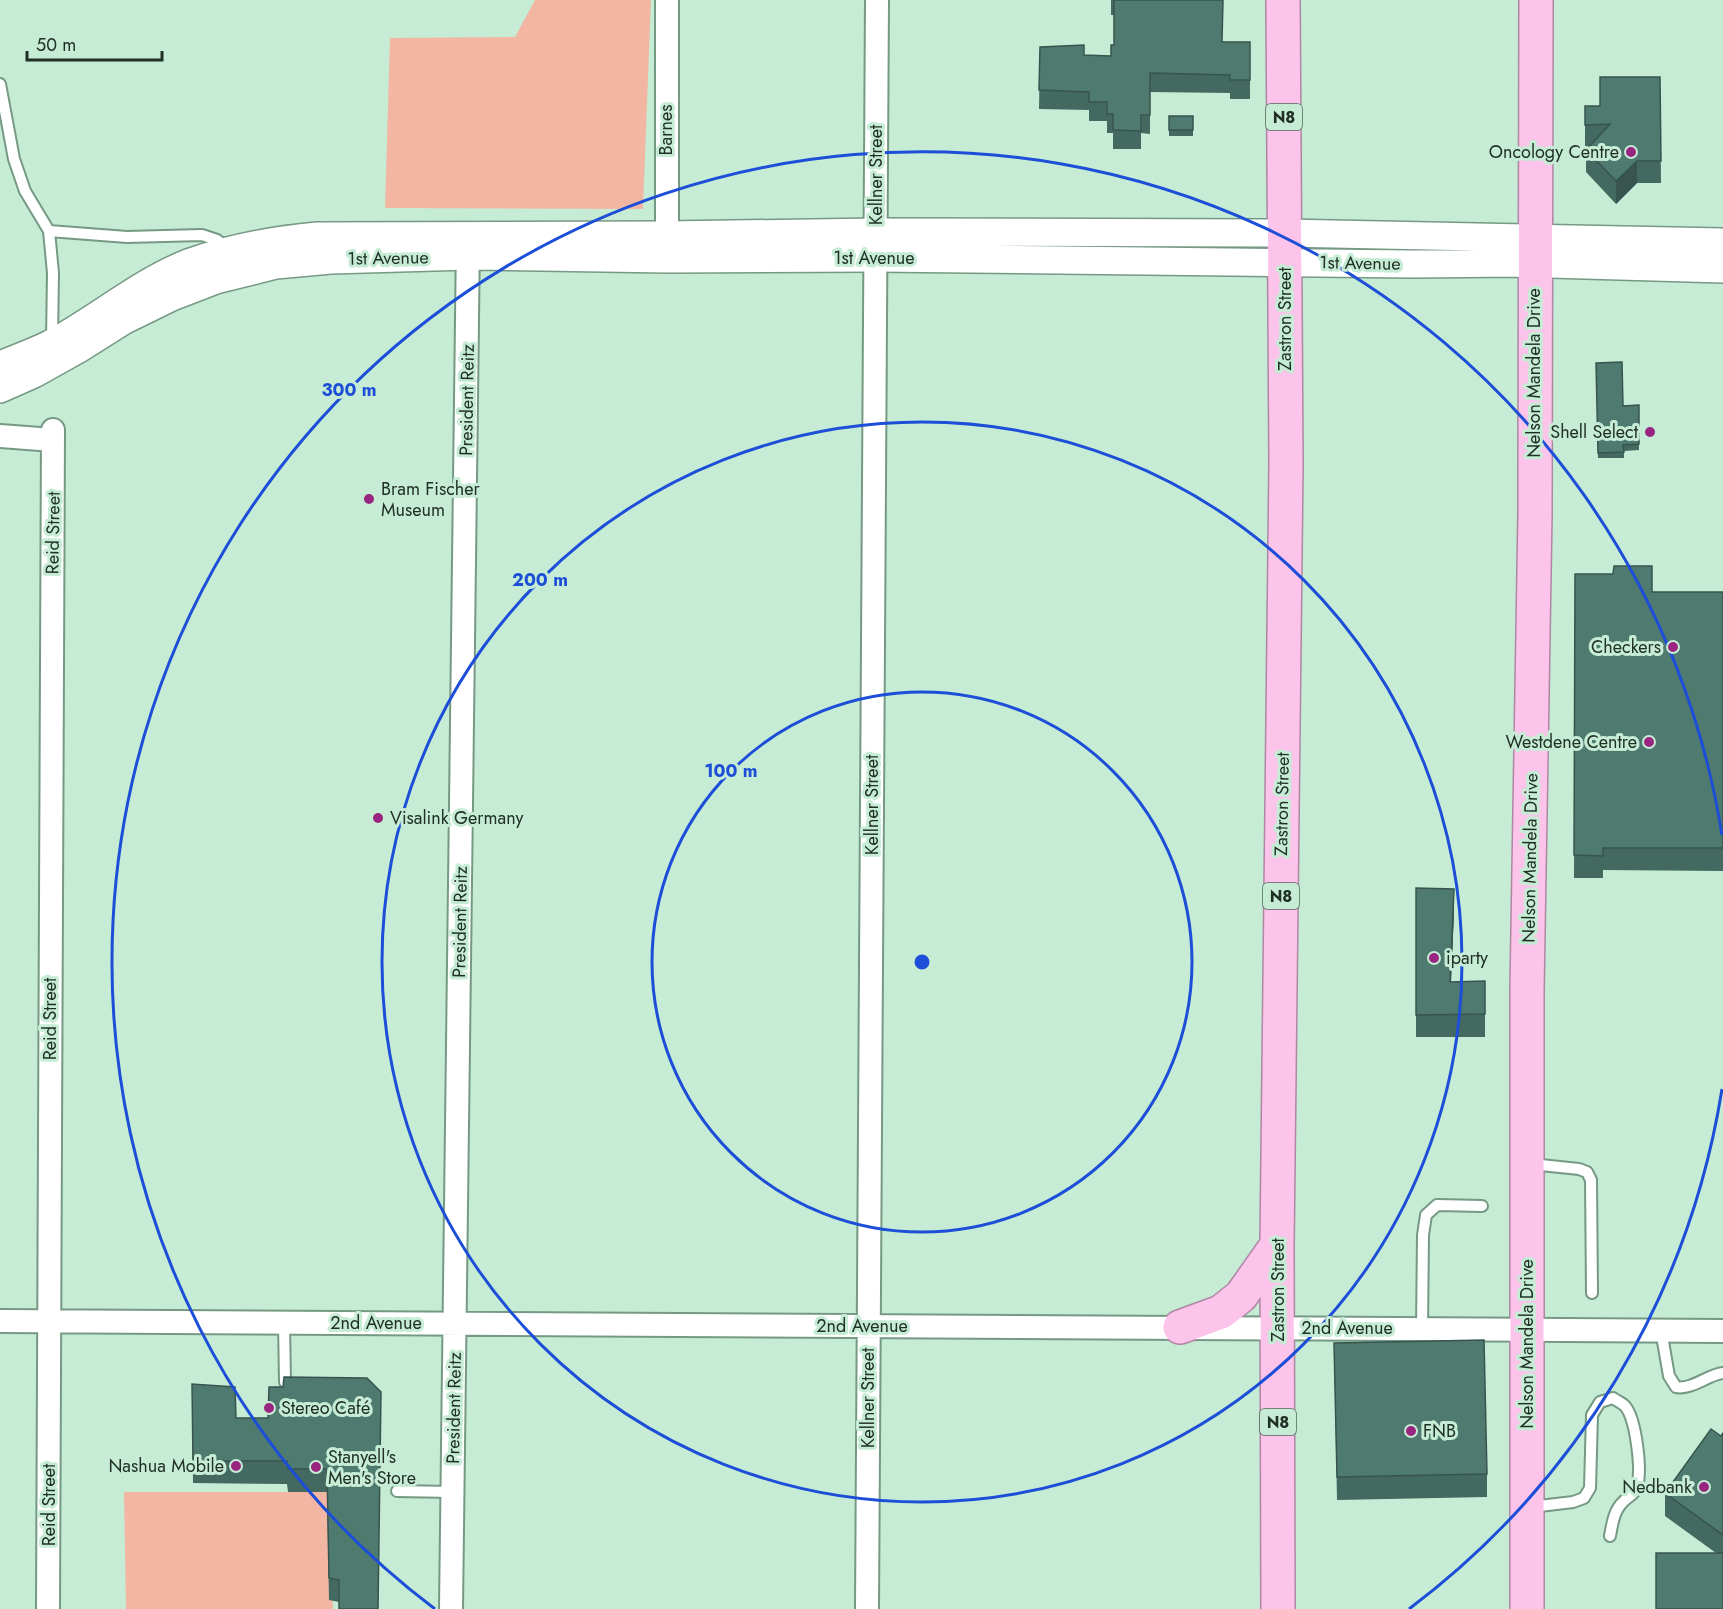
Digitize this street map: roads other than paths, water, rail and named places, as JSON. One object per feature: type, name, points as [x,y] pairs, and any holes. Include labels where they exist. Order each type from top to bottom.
[{"type":"highway","name":"Zastron Street","points":[[1278,1609],[1277,1245],[1286,464],[1283,0]]},
{"type":"highway","name":"Nelson Mandela Drive","points":[[1527,1609],[1527,991],[1535,513],[1536,0]]},
{"type":"highway","points":[[1180,1327],[1221,1312],[1241,1296],[1277,1245]]},
{"type":"street","name":"Barnes","points":[[666,247],[667,0]]},
{"type":"street","name":"Kellner Street","points":[[867,1609],[877,0]]},
{"type":"street","name":"1st Avenue","points":[[50,355],[138,288],[187,264],[241,256],[276,265],[469,245],[666,247],[876,245],[1535,251],[1723,242]]},
{"type":"street","name":"President Reitz","points":[[451,1609],[469,245]]},
{"type":"street","name":"1st Avenue","points":[[1535,251],[1723,269]]},
{"type":"street","points":[[0,365],[50,355]]},
{"type":"street","points":[[0,389],[50,355]]},
{"type":"street","name":"Reid Street","points":[[0,436],[53,435],[48,1609]]},
{"type":"street","name":"2nd Avenue","points":[[0,1321],[1723,1331]]},
{"type":"lane","points":[[0,84],[14,159],[25,191],[48,231],[53,273],[50,355]]},
{"type":"lane","points":[[48,231],[127,237],[202,235],[217,240],[241,256]]},
{"type":"lane","points":[[1528,1164],[1579,1169],[1587,1172],[1591,1180],[1593,1293]]},
{"type":"lane","points":[[1422,1329],[1423,1234],[1426,1215],[1437,1205],[1482,1206]]},
{"type":"lane","points":[[284,1322],[285,1382]]},
{"type":"lane","points":[[1661,1330],[1669,1376],[1676,1387],[1684,1388],[1714,1374],[1723,1373]]},
{"type":"lane","points":[[1527,1508],[1573,1502],[1584,1498],[1590,1488],[1592,1415],[1600,1402],[1613,1398],[1626,1407],[1633,1423],[1637,1442],[1639,1477],[1633,1494],[1621,1503],[1613,1521],[1610,1536]]},
{"type":"lane","points":[[397,1491],[453,1492]]},
{"type":"place","name":"Oncology Centre","points":[[1631,152]]},
{"type":"place","name":"Shell Select","points":[[1650,432]]},
{"type":"place","name":"Bram Fischer Museum","points":[[369,499]]},
{"type":"place","name":"Checkers","points":[[1673,647]]},
{"type":"place","name":"Westdene Centre","points":[[1649,742]]},
{"type":"place","name":"Visalink Germany","points":[[378,818]]},
{"type":"place","name":"iparty","points":[[1434,958]]},
{"type":"place","name":"Stereo Café","points":[[269,1408]]},
{"type":"place","name":"FNB","points":[[1411,1431]]},
{"type":"place","name":"Nashua Mobile","points":[[236,1466]]},
{"type":"place","name":"Stanyell's Men's Store","points":[[316,1467]]},
{"type":"place","name":"Nedbank","points":[[1704,1487]]}]
